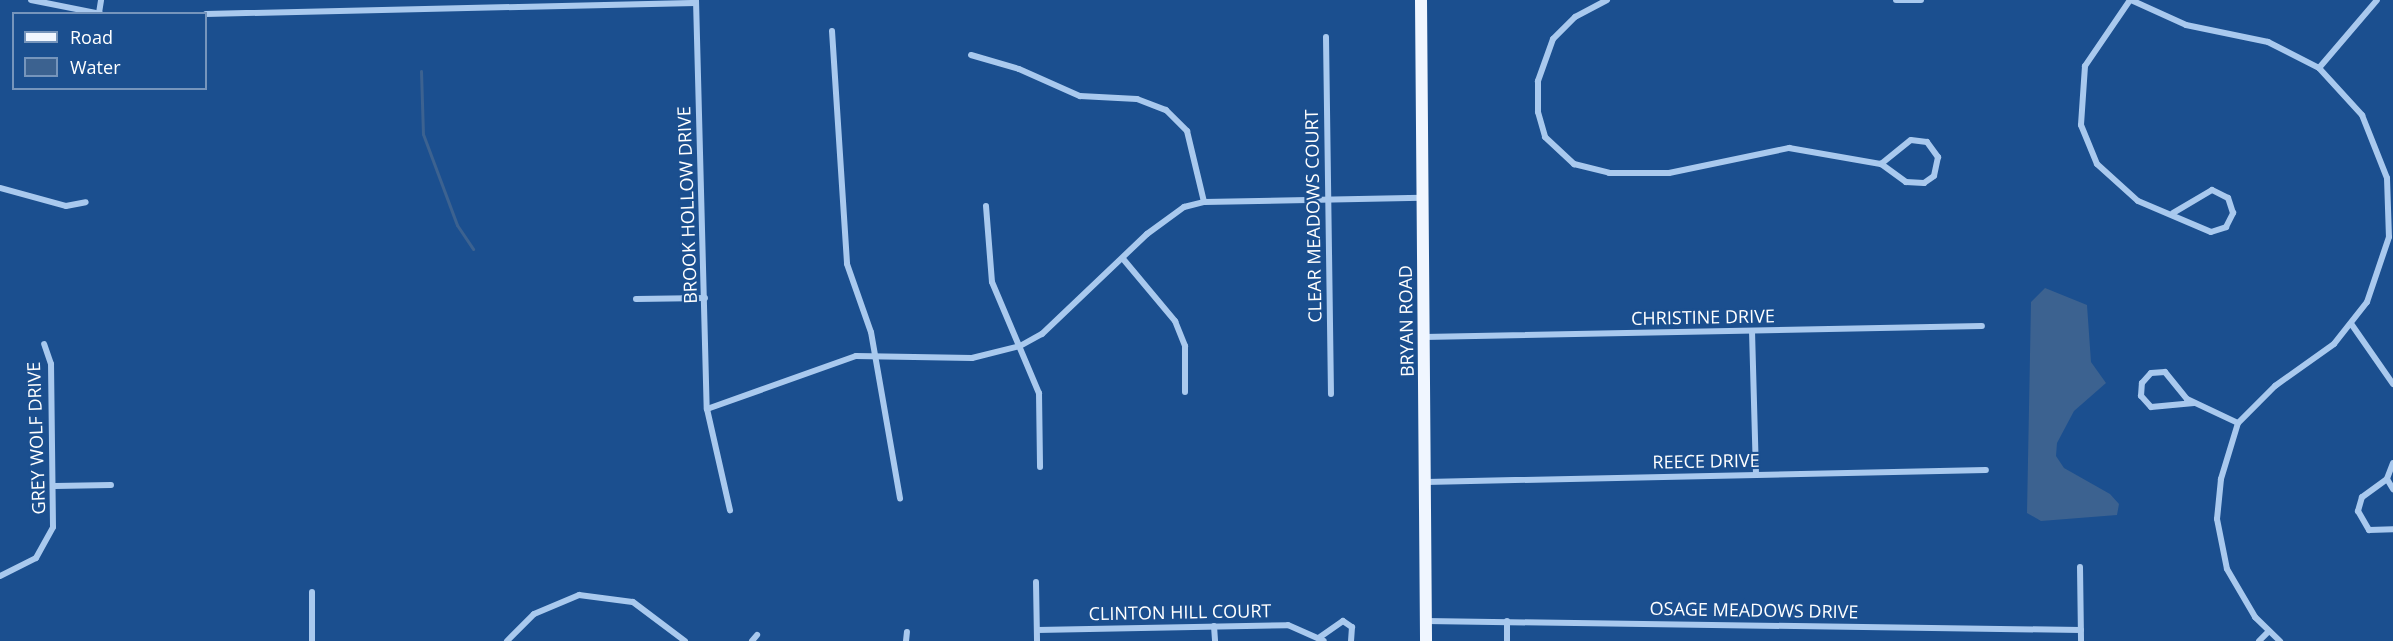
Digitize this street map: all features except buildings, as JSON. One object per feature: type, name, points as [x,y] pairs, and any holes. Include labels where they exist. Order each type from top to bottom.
[{"type":"main road","name":"BRYAN ROAD","points":[[1421,0],[1426,641]]},
{"type":"street","points":[[31,0],[95,12]]},
{"type":"street","points":[[1607,0],[1575,17],[1553,39],[1538,81],[1538,112],[1545,137],[1574,164],[1609,173],[1669,173],[1789,148],[1881,164],[1918,185],[1934,176],[1938,157],[1927,142],[1911,140],[1881,164]]},
{"type":"street","points":[[1896,0],[1921,0]]},
{"type":"street","points":[[2173,213],[2212,190],[2228,198],[2233,213],[2226,226],[2211,232],[2173,213],[2138,201],[2116,185],[2097,164],[2081,125],[2085,66],[2131,0],[2186,25],[2268,42],[2319,68],[2362,115],[2380,153],[2389,192],[2387,250],[2376,284],[2352,326],[2275,386],[2238,423],[2218,491],[2218,533],[2236,587],[2269,631],[2280,641]]},
{"type":"street","points":[[2319,68],[2377,0]]},
{"type":"street","points":[[207,14],[447,4],[696,1]]},
{"type":"street","name":"BROOK HOLLOW DRIVE","points":[[696,1],[707,409],[730,510]]},
{"type":"street","points":[[832,32],[847,264],[874,354],[900,499]]},
{"type":"street","name":"CLEAR MEADOWS COURT","points":[[1326,37],[1331,394]]},
{"type":"street","points":[[971,55],[1019,69],[1080,96],[1137,99],[1166,110],[1191,140],[1204,202]]},
{"type":"street","points":[[0,188],[66,206],[86,202]]},
{"type":"street","points":[[707,409],[840,360],[874,354],[972,358],[1020,346],[1042,334],[1170,216],[1204,202],[1423,198]]},
{"type":"street","points":[[986,206],[990,273],[1039,393],[1040,467]]},
{"type":"street","points":[[1124,260],[1175,321],[1185,346],[1185,392]]},
{"type":"street","points":[[636,299],[705,298]]},
{"type":"street","name":"CHRISTINE DRIVE","points":[[1424,337],[1982,326]]},
{"type":"street","points":[[2352,326],[2382,361],[2393,384]]},
{"type":"street","points":[[1752,331],[1756,475]]},
{"type":"street","name":"GREY WOLF DRIVE","points":[[0,576],[36,558],[49,539],[56,486],[51,364],[44,344]]},
{"type":"street","points":[[2194,403],[2151,407],[2141,396],[2142,383],[2151,373],[2165,372],[2194,403],[2238,423]]},
{"type":"street","points":[[2393,463],[2387,479],[2362,498],[2358,511],[2369,530],[2393,529]]},
{"type":"street","name":"REECE DRIVE","points":[[1426,482],[1986,470]]},
{"type":"street","points":[[2387,479],[2393,489]]},
{"type":"street","points":[[56,486],[111,484]]},
{"type":"street","points":[[2080,567],[2081,641]]},
{"type":"street","points":[[1036,582],[1037,641]]},
{"type":"street","points":[[312,592],[312,641]]},
{"type":"street","points":[[507,641],[534,614],[579,595],[633,602],[685,641]]},
{"type":"street","name":"CLINTON HILL COURT","points":[[1037,630],[1296,626],[1322,639],[1343,621],[1352,627],[1351,641]]},
{"type":"street","name":"OSAGE MEADOWS DRIVE","points":[[1426,621],[2081,630]]},
{"type":"street","points":[[1507,621],[1507,641]]},
{"type":"street","points":[[1214,626],[1215,641]]},
{"type":"street","points":[[2259,641],[2269,631]]},
{"type":"street","points":[[906,641],[908,633]]},
{"type":"water","points":[[2045,288],[2087,305],[2091,362],[2106,383],[2074,411],[2057,443],[2056,456],[2064,468],[2110,494],[2119,504],[2117,515],[2041,521],[2027,513],[2031,302]]},
{"type":"waterway","points":[[421,71],[423,134],[457,225],[473,249]]}]
